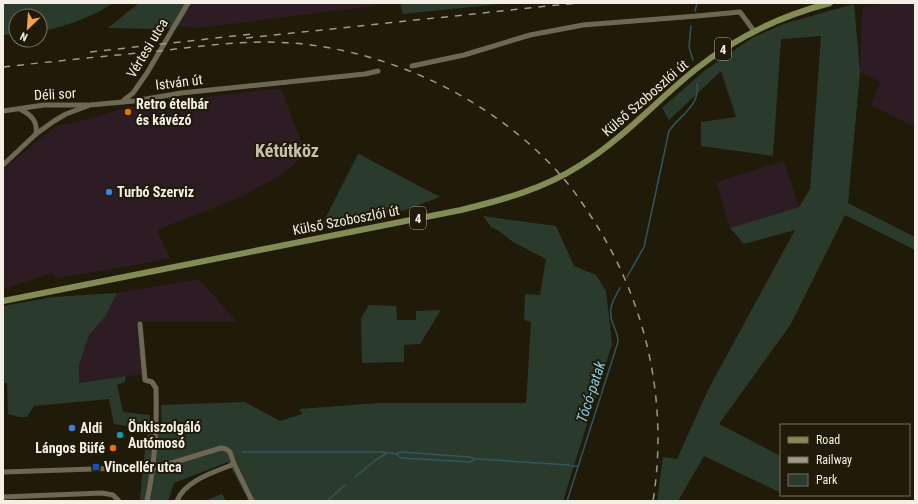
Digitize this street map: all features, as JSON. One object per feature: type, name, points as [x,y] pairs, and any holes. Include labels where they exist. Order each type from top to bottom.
[{"type":"main road","name":"Külső Szoboszlói út","points":[[3,301],[461,210],[538,187],[566,174],[610,144],[709,59],[733,42],[798,12],[830,3]]},
{"type":"street","name":"Vértesi utca","points":[[123,101],[136,90],[188,3]]},
{"type":"street","points":[[412,66],[464,55],[530,35],[583,25],[740,12],[754,31]]},
{"type":"street","name":"István út","points":[[3,165],[36,134],[54,121],[66,114],[90,105],[134,101],[181,93],[364,74],[378,71]]},
{"type":"street","name":"Déli sor","points":[[3,111],[44,106],[90,105]]},
{"type":"street","name":"Déli sor","points":[[20,109],[30,114],[35,121],[37,128],[36,134]]},
{"type":"street","points":[[140,324],[145,380],[152,382],[156,388],[156,436],[147,501]]},
{"type":"street","points":[[3,472],[124,468],[152,469],[221,448],[230,452],[234,464],[252,501]]},
{"type":"street","points":[[177,501],[183,490],[190,484],[234,464]]},
{"type":"street","points":[[3,497],[102,493],[113,496],[119,501]]},
{"type":"shaded area","points":[[192,3],[375,3],[374,6],[200,28],[178,26]]},
{"type":"shaded area","points":[[891,3],[915,3],[915,127],[871,105],[880,82],[860,72],[862,7]]},
{"type":"shaded area","points":[[281,88],[306,154],[282,174],[241,197],[157,230],[170,258],[58,278],[51,273],[3,289],[3,169],[56,126],[77,122],[128,107]]},
{"type":"shaded area","points":[[784,161],[799,207],[730,228],[716,182]]},
{"type":"shaded area","points":[[199,279],[237,322],[142,322],[143,375],[79,383],[79,365],[89,335],[105,317],[117,293]]},
{"type":"green space","points":[[3,3],[113,3],[106,8],[78,21],[48,30],[48,8],[8,8],[8,35],[3,35]]},
{"type":"green space","points":[[139,3],[192,3],[178,26],[163,29],[108,28]]},
{"type":"green space","points":[[400,3],[510,3],[403,14]]},
{"type":"green space","points":[[854,4],[860,72],[848,203],[915,237],[915,250],[845,215],[791,324],[719,424],[780,455],[780,493],[704,456],[678,501],[657,501],[663,457],[677,459],[708,390],[795,230],[744,244],[730,228],[799,207],[810,189],[821,36],[781,39],[773,156],[701,146],[701,122],[736,117],[721,71],[669,120],[662,108],[704,71],[752,38],[783,24]]},
{"type":"green space","points":[[358,154],[440,197],[405,210],[321,227]]},
{"type":"green space","points":[[483,216],[556,226],[574,266],[596,275],[606,291],[612,344],[563,501],[249,501],[228,462],[174,483],[168,501],[140,501],[148,430],[114,424],[109,399],[34,406],[27,417],[19,417],[8,414],[7,383],[3,383],[3,306],[53,297],[117,293],[105,317],[89,335],[79,365],[79,383],[126,376],[125,382],[117,385],[123,412],[150,415],[149,429],[162,429],[161,405],[245,402],[280,421],[302,414],[300,409],[378,403],[526,403],[531,322],[524,320],[525,294],[540,295],[546,259],[513,242],[499,231],[491,227]]},
{"type":"green space","points":[[369,305],[396,306],[397,320],[416,320],[416,311],[441,310],[420,344],[404,345],[404,362],[362,363],[361,318]]},
{"type":"green space","points":[[222,494],[226,501],[204,501]]},
{"type":"waterway","name":"Tócó-patak","points":[[695,11],[697,3]]},
{"type":"waterway","name":"Tócó-patak","points":[[691,26],[689,47],[693,60]]},
{"type":"waterway","name":"Tócó-patak","points":[[627,277],[644,247],[669,131],[693,104],[696,98],[697,84]]},
{"type":"waterway","name":"Tócó-patak","points":[[567,501],[618,342],[617,333],[611,319],[611,310],[613,301],[620,288]]},
{"type":"waterway","points":[[242,452],[384,452],[396,454],[401,452],[470,457],[475,459],[570,465]]},
{"type":"waterway","points":[[355,477],[387,453]]},
{"type":"waterway","points":[[396,454],[401,458],[470,462],[474,460]]},
{"type":"waterway","name":"Tócó-patak","points":[[572,466],[578,466]]},
{"type":"waterway","points":[[327,501],[345,485]]},
{"type":"railway","points":[[246,38],[577,3]]},
{"type":"railway","points":[[90,52],[252,34]]},
{"type":"railway","points":[[3,67],[235,43],[273,42],[311,45],[345,51],[379,60],[412,72],[444,86],[504,123],[556,170],[574,192],[609,247],[626,281],[639,316],[655,389],[658,426],[657,463],[653,501]]},
{"type":"place","name":"Retro ételbár és kávézó","points":[[128,112]]},
{"type":"place","name":"Turbó Szerviz","points":[[109,192]]},
{"type":"place","name":"Aldi","points":[[72,428]]},
{"type":"place","name":"Önkiszolgáló Autómosó","points":[[120,435]]},
{"type":"place","name":"Lángos Büfé","points":[[113,448]]},
{"type":"place","name":"Vincellér utca","points":[[96,467]]},
{"type":"district","name":"Kétútköz","points":[[287,151]]}]
